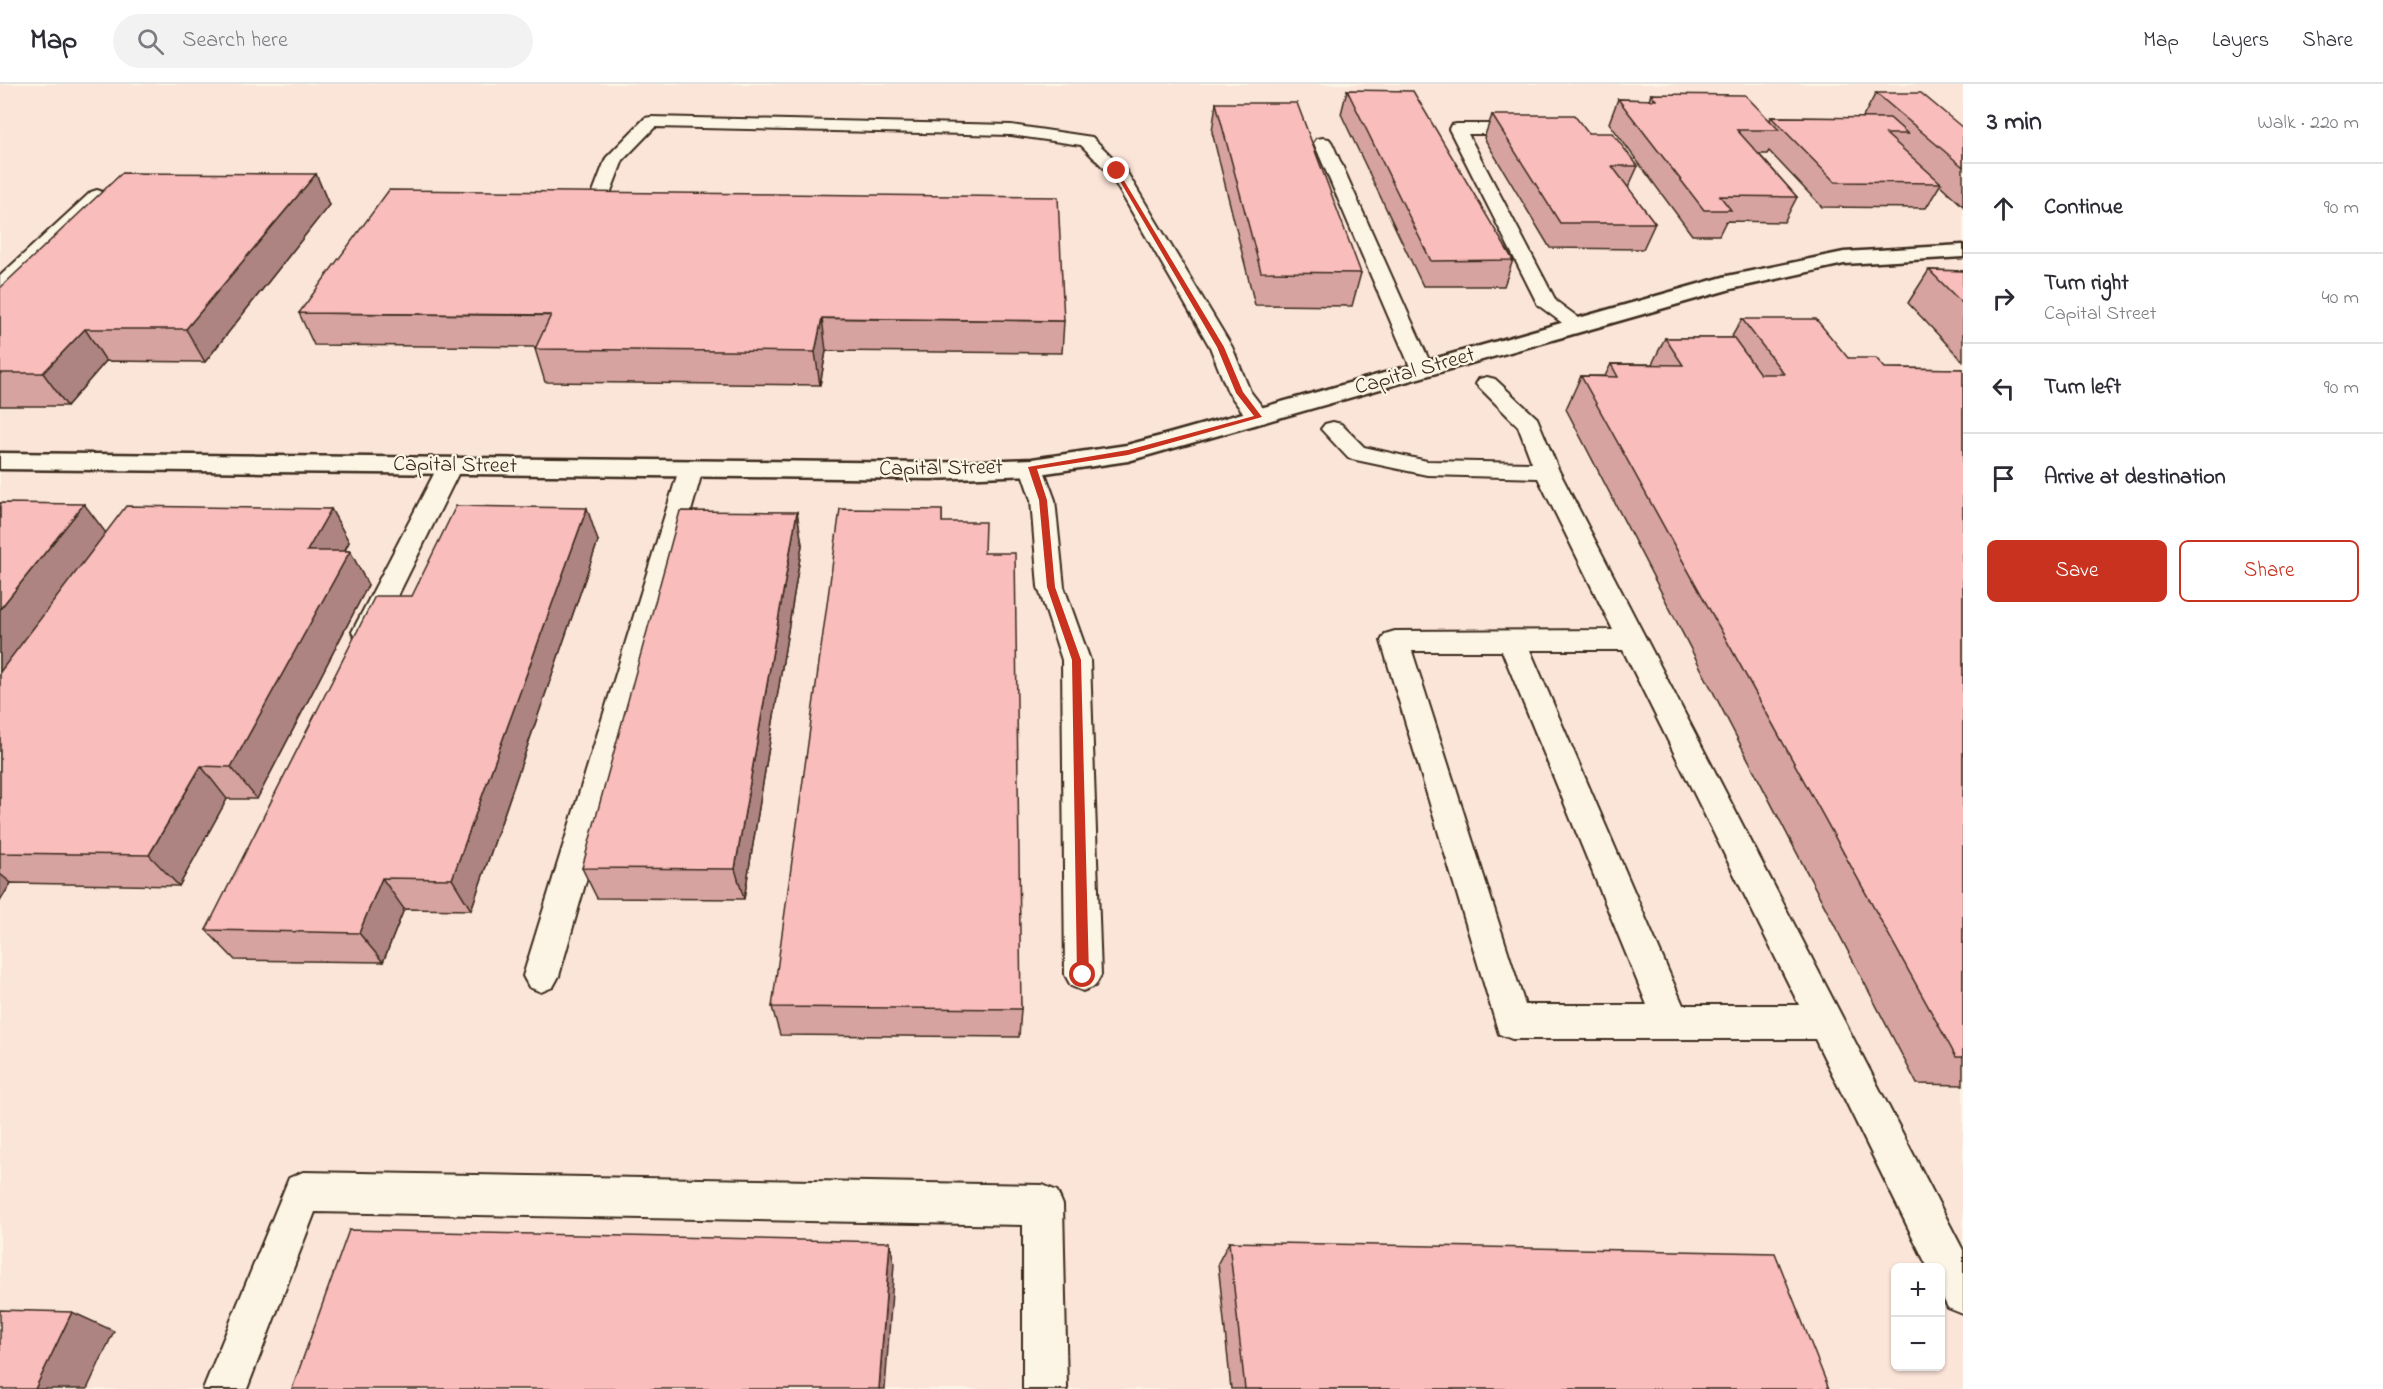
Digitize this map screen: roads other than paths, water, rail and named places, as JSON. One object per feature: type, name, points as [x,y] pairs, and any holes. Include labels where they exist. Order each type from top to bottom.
[{"type":"street","name":"Capital Street","points":[[0,461],[931,471],[1032,467],[1128,453],[1727,283],[1844,258],[1963,251]]},
{"type":"lane","points":[[597,205],[615,158],[651,122],[1011,130],[1086,141],[1117,171],[1221,347],[1239,393],[1258,417]]},
{"type":"lane","points":[[1548,129],[1457,129],[1548,305],[1576,324]]},
{"type":"lane","points":[[1323,143],[1422,369]]},
{"type":"lane","points":[[0,286],[98,196]]},
{"type":"lane","points":[[1487,384],[1528,423],[1547,471],[1963,1293]]},
{"type":"lane","points":[[1333,429],[1356,453],[1427,468],[1547,471]]},
{"type":"lane","points":[[354,656],[450,466]]},
{"type":"lane","points":[[1032,467],[1043,500],[1051,587],[1076,660],[1083,975]]},
{"type":"lane","points":[[541,976],[691,469]]},
{"type":"lane","points":[[1632,640],[1395,641],[1512,1022],[1826,1022]]},
{"type":"lane","points":[[1512,641],[1672,1021]]},
{"type":"lane","points":[[225,1389],[303,1192],[1043,1205],[1045,1389]]}]
